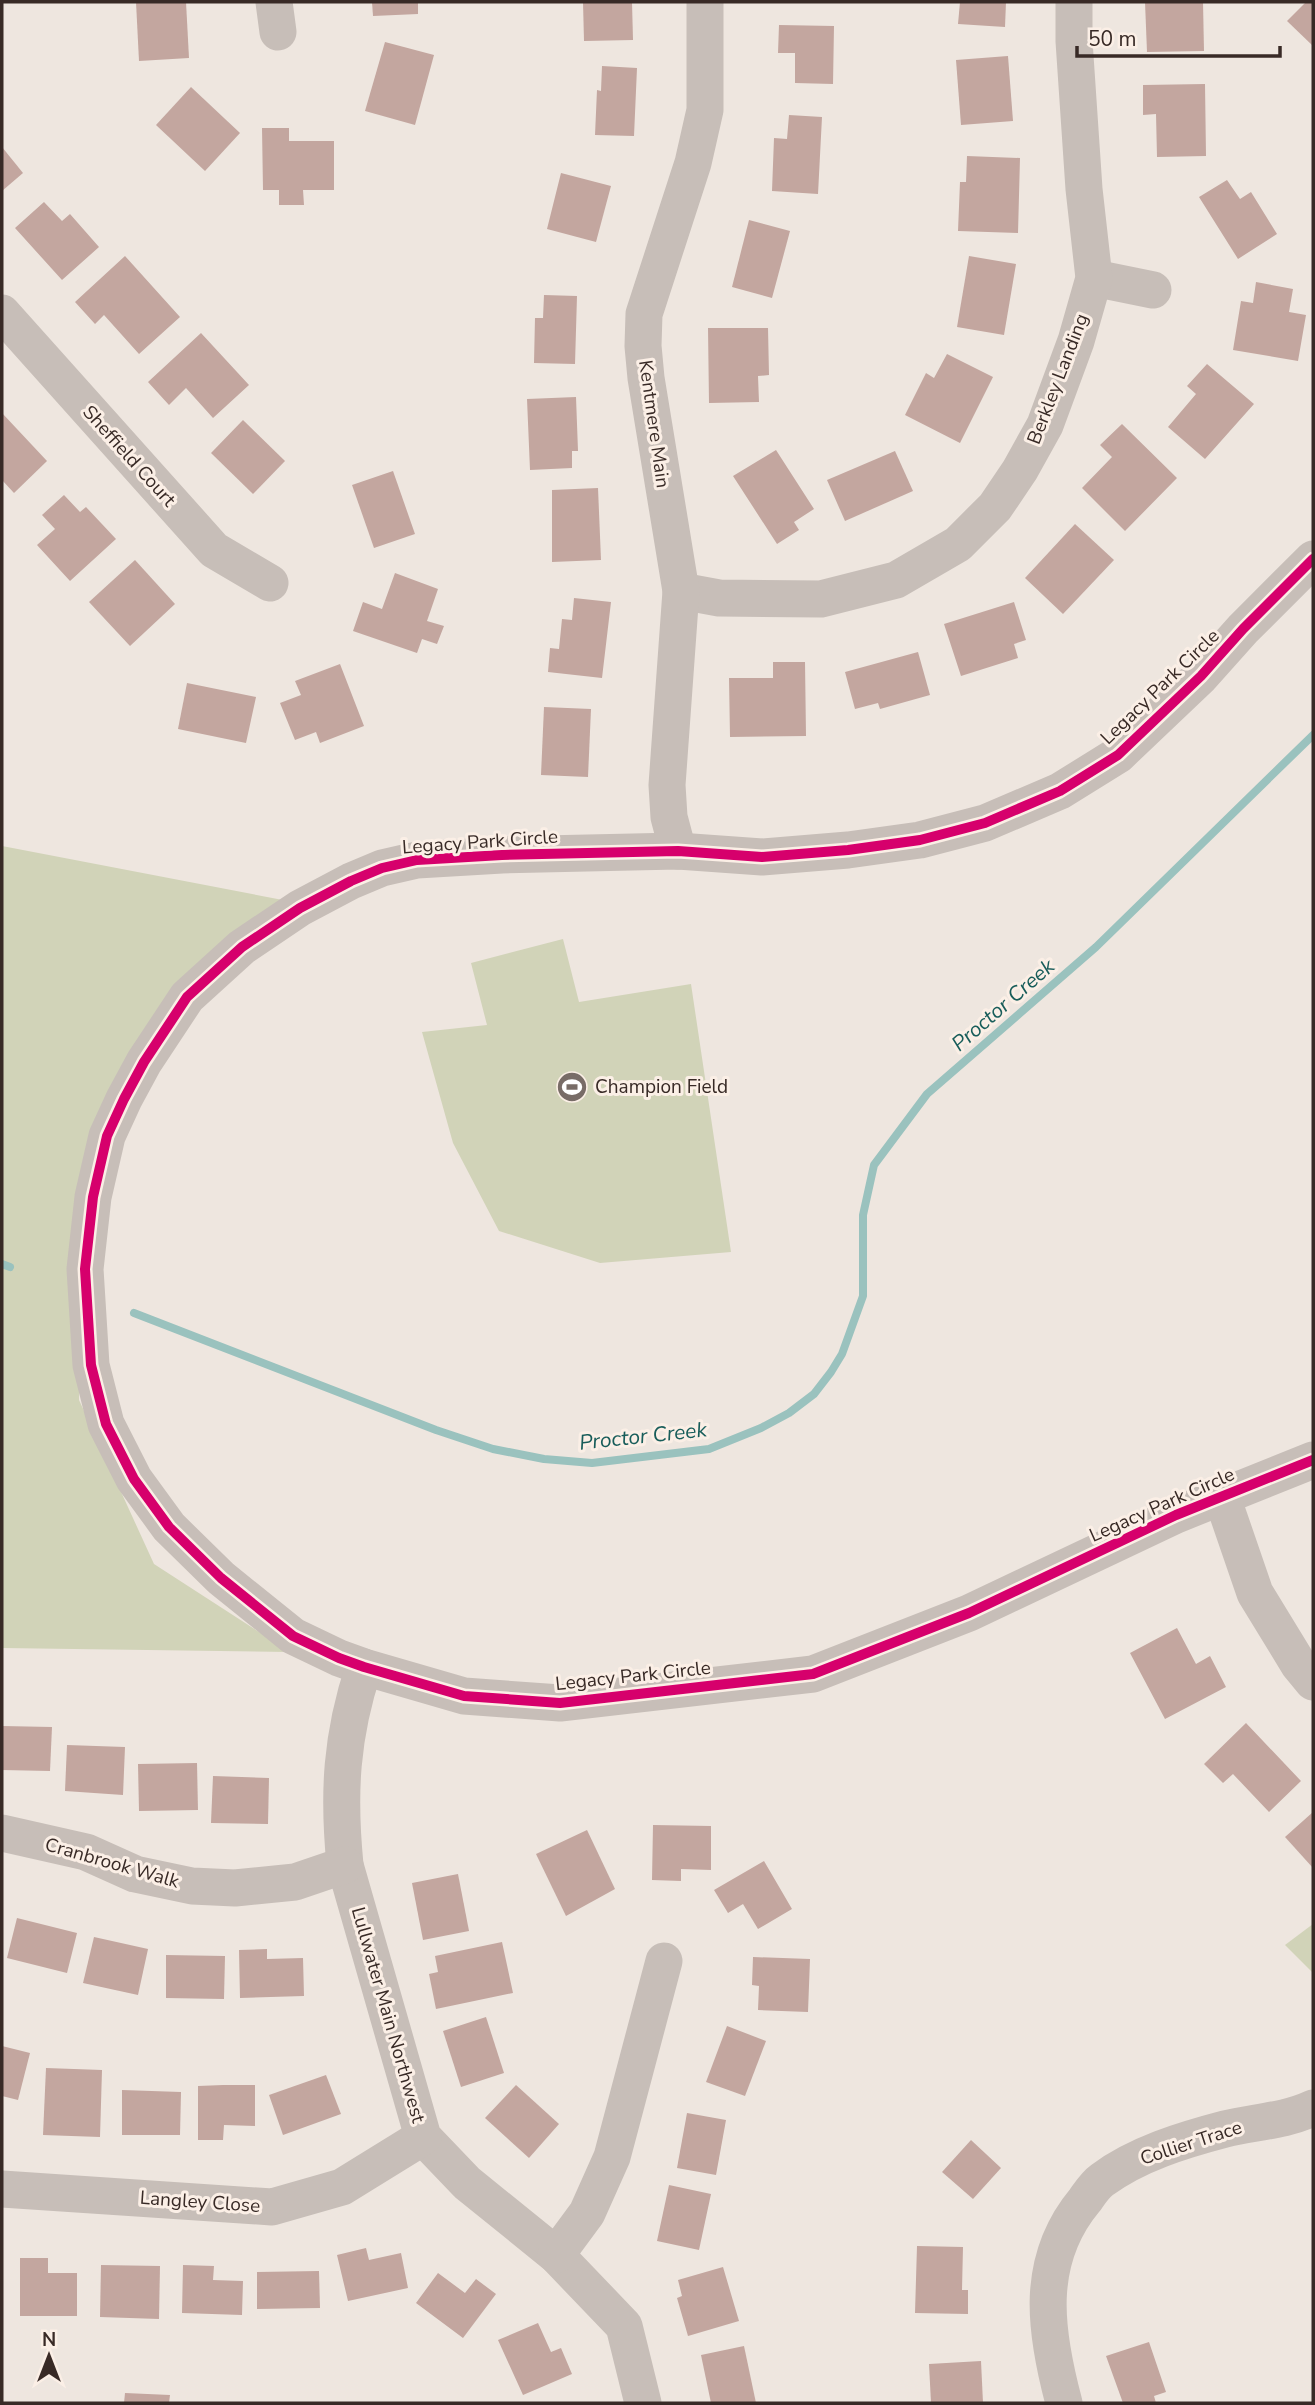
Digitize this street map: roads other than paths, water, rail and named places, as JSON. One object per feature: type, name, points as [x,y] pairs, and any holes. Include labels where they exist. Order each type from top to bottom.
[{"type":"street","name":"Kentmere Main","points":[[678,851],[669,817],[667,785],[681,591],[646,379],[644,314],[692,163],[705,110],[705,2]]},
{"type":"street","name":"Berkley Landing","points":[[681,591],[719,598],[821,599],[896,580],[958,544],[995,507],[1020,470],[1045,425],[1076,341],[1094,278],[1084,189],[1074,2]]},
{"type":"street","points":[[1094,278],[1153,290]]},
{"type":"street","name":"Sheffield Court","points":[[2,313],[214,550],[270,583]]},
{"type":"street","name":"Legacy Park Circle","points":[[1313,559],[1243,629],[1201,676],[1118,755],[1060,792],[985,822],[920,840],[848,850],[762,857],[678,851],[417,860],[382,868],[300,908],[242,947],[187,997],[144,1062],[107,1136],[93,1197],[85,1269],[91,1365],[106,1424],[134,1479],[169,1527],[221,1578],[293,1636],[364,1668],[464,1696],[560,1703],[813,1674],[969,1613],[1176,1515],[1313,1460]]},
{"type":"street","points":[[1222,1497],[1255,1593],[1299,1665],[1313,1682]]},
{"type":"street","name":"Lullwater Main Northwest","points":[[364,1668],[352,1702],[341,1770],[345,1865],[423,2137],[467,2183],[556,2255],[624,2326],[643,2403]]},
{"type":"street","name":"Cranbrook Walk","points":[[2,1833],[86,1852],[135,1874],[192,1886],[235,1888],[295,1882],[345,1865]]},
{"type":"street","points":[[556,2255],[587,2214],[612,2157],[664,1961]]},
{"type":"street","name":"Collier Trace","points":[[1064,2403],[1047,2316],[1049,2284],[1064,2231],[1100,2181],[1143,2155],[1224,2130],[1299,2115],[1313,2108]]},
{"type":"street","name":"Langley Close","points":[[2,2189],[272,2207],[342,2187],[423,2137]]},
{"type":"waterway","name":"Proctor Creek","points":[[134,1313],[436,1430],[493,1449],[544,1459],[592,1463],[709,1449],[761,1428],[789,1413],[814,1394],[842,1354],[863,1296],[863,1215],[874,1165],[927,1094],[1096,947],[1313,735]]},
{"type":"waterway","name":"Proctor Creek","points":[[2,1264],[10,1267]]},
{"type":"place","name":"Champion Field","points":[[572,1087]]}]
